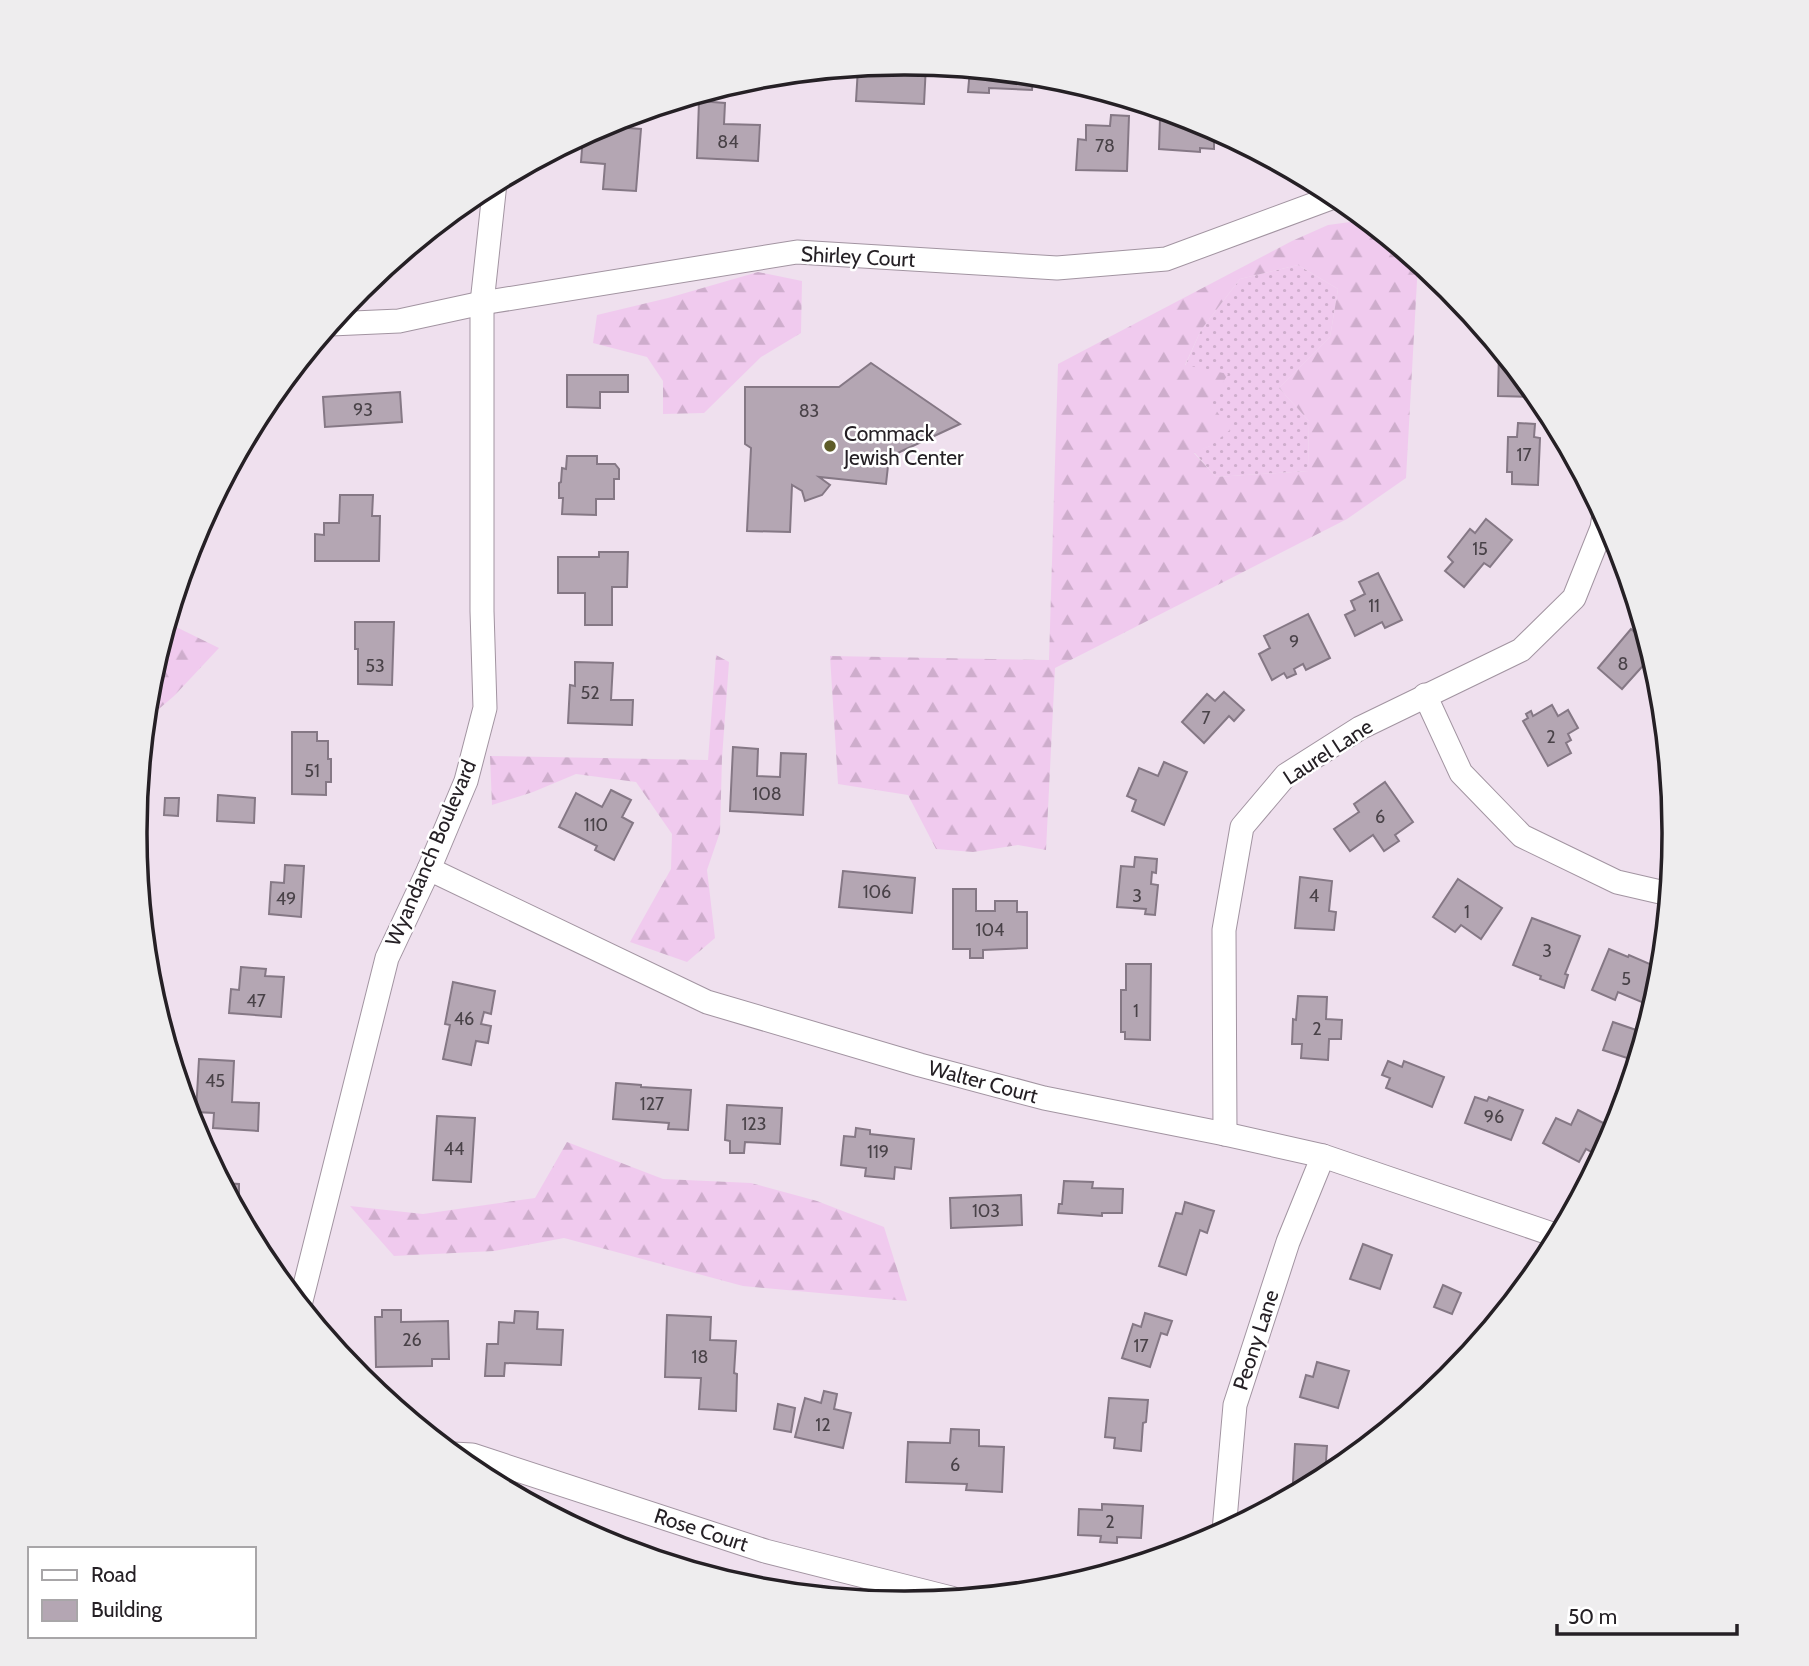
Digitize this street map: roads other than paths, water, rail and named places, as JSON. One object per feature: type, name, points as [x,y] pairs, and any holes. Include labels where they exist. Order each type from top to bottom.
[{"type":"street","name":"Wyandanch Boulevard","points":[[303,1294],[387,958],[429,869],[466,780],[485,708],[482,597],[482,303],[493,197]]},
{"type":"street","name":"Shirley Court","points":[[344,323],[399,321],[482,303],[797,252],[1057,268],[1166,259],[1322,201]]},
{"type":"street","name":"Laurel Lane","points":[[1225,1134],[1224,930],[1242,827],[1286,775],[1360,728],[1521,650],[1574,598],[1600,533]]},
{"type":"street","points":[[1424,695],[1461,773],[1522,836],[1617,882],[1660,892]]},
{"type":"street","name":"Walter Court","points":[[429,869],[707,1002],[920,1065],[1044,1098],[1322,1156],[1548,1233]]},
{"type":"street","name":"Peony Lane","points":[[1225,1520],[1235,1405],[1288,1242],[1322,1156]]},
{"type":"street","name":"Rose Court","points":[[473,1455],[765,1550],[921,1590]]},
{"type":"place","name":"Commack Jewish Center","points":[[830,446]]}]
